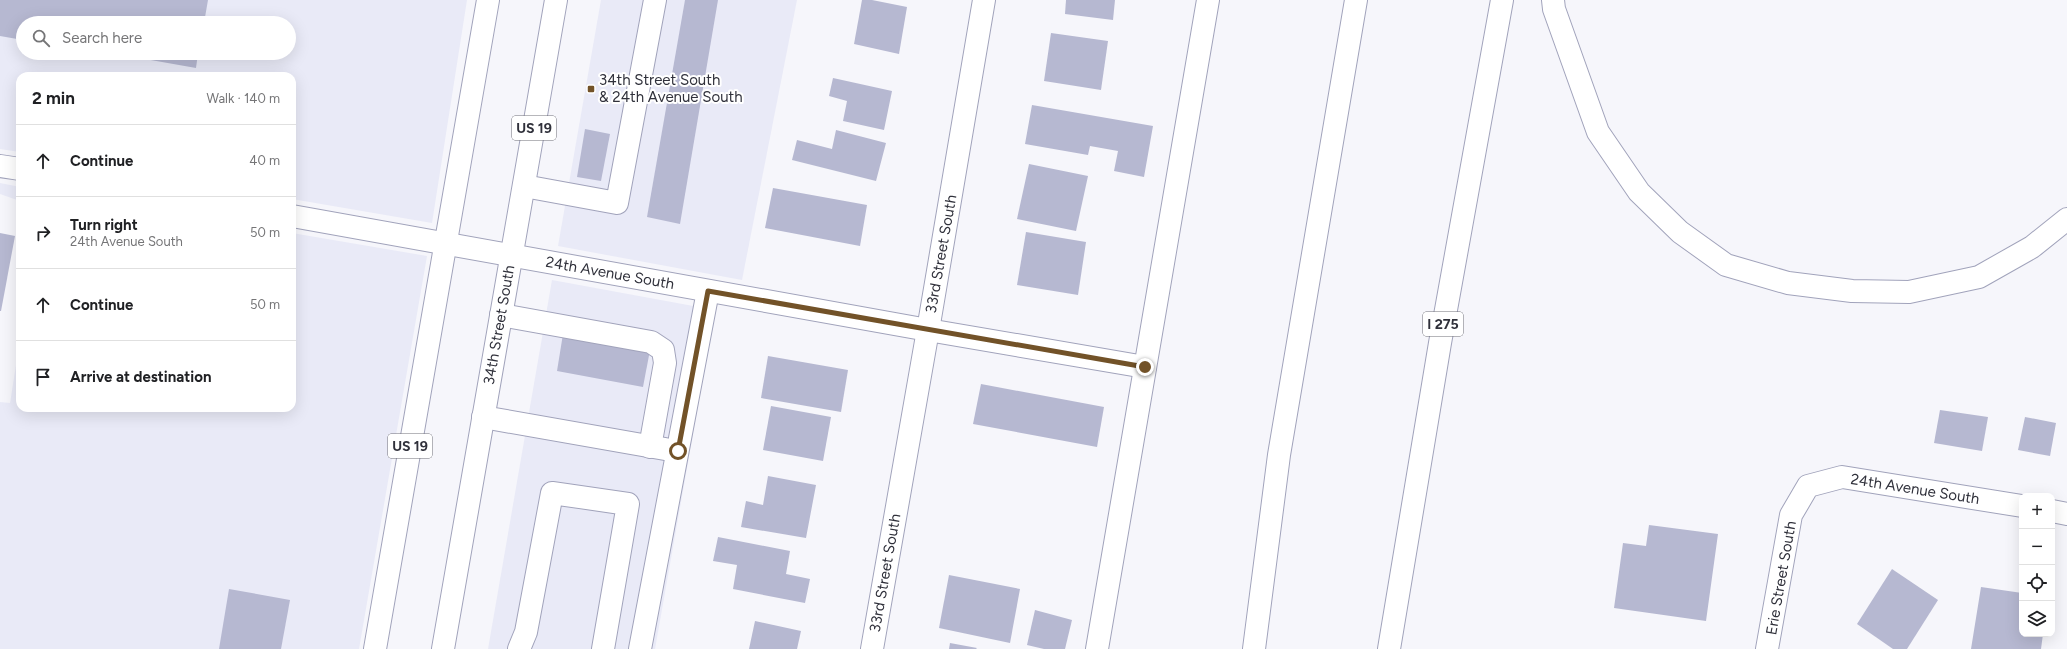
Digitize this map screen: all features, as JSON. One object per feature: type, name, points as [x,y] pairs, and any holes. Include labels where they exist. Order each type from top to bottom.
[{"type":"main road","name":"US 19","points":[[375,649],[488,0]]},
{"type":"main road","name":"34th Street South","points":[[443,649],[556,0]]},
{"type":"main road","points":[[524,186],[617,203],[655,0]]},
{"type":"main road","name":"33rd Street South","points":[[872,649],[984,0]]},
{"type":"main road","points":[[1097,649],[1208,0]]},
{"type":"main road","points":[[1254,649],[1279,455],[1356,0]]},
{"type":"main road","name":"I 275","points":[[1389,649],[1440,343],[1502,0]]},
{"type":"main road","points":[[1553,0],[1554,9],[1598,132],[1639,192],[1680,232],[1726,264],[1788,284],[1852,291],[1909,292],[1979,277],[2032,247],[2067,219]]},
{"type":"main road","points":[[0,166],[16,168]]},
{"type":"main road","name":"24th Avenue South","points":[[296,217],[446,242],[512,256],[928,330],[1145,367]]},
{"type":"main road","points":[[640,649],[708,291]]},
{"type":"main road","points":[[501,315],[651,342],[663,350],[665,363],[650,446]]},
{"type":"main road","points":[[483,417],[678,451]]},
{"type":"main road","name":"24th Avenue South","points":[[1808,486],[1842,477],[2019,506]]},
{"type":"main road","name":"Erie Street South","points":[[1768,649],[1791,515],[1808,486]]},
{"type":"main road","points":[[519,649],[526,632],[552,493],[628,504],[603,649]]},
{"type":"main road","points":[[2055,512],[2067,514]]},
{"type":"shaded area","points":[[0,0],[467,0],[432,223],[296,200],[296,72],[16,72],[16,151],[0,149]]},
{"type":"shaded area","points":[[601,0],[797,0],[742,280],[558,246]]},
{"type":"shaded area","points":[[0,183],[16,186],[16,200],[0,194]]},
{"type":"shaded area","points":[[296,234],[427,256],[359,649],[0,649],[0,402],[10,403],[16,365],[16,412],[296,412]]},
{"type":"shaded area","points":[[552,280],[715,310],[655,649],[488,649]]},
{"type":"building","points":[[0,0],[208,0],[205,16],[16,16],[16,39],[0,36]]},
{"type":"building","points":[[685,0],[718,0],[680,224],[647,217]]},
{"type":"building","points":[[862,0],[872,0],[907,7],[899,54],[854,44]]},
{"type":"building","points":[[1066,0],[1115,0],[1113,20],[1065,14]]},
{"type":"building","points":[[1051,33],[1108,41],[1101,90],[1044,81]]},
{"type":"building","points":[[151,60],[197,60],[196,68]]},
{"type":"building","points":[[833,78],[892,91],[884,130],[843,121],[847,101],[829,96]]},
{"type":"building","points":[[1032,105],[1153,126],[1144,177],[1114,171],[1118,151],[1090,146],[1088,155],[1025,144]]},
{"type":"building","points":[[585,129],[610,134],[601,181],[577,177]]},
{"type":"building","points":[[836,130],[886,143],[876,181],[792,160],[797,140],[832,149]]},
{"type":"building","points":[[1029,164],[1088,176],[1076,231],[1017,219]]},
{"type":"building","points":[[773,188],[867,205],[860,246],[765,228]]},
{"type":"building","points":[[1026,232],[1086,242],[1078,295],[1017,285]]},
{"type":"building","points":[[0,233],[15,236],[1,311],[0,311]]},
{"type":"building","points":[[563,334],[650,350],[643,387],[557,371]]},
{"type":"building","points":[[768,356],[848,370],[841,412],[761,398]]},
{"type":"building","points":[[981,384],[1104,407],[1097,447],[973,424]]},
{"type":"building","points":[[771,406],[831,417],[823,461],[763,450]]},
{"type":"building","points":[[1940,410],[1988,417],[1982,451],[1934,443]]},
{"type":"building","points":[[2025,417],[2056,423],[2050,456],[2018,450]]},
{"type":"building","points":[[768,476],[816,485],[806,538],[741,527],[746,501],[763,505]]},
{"type":"building","points":[[1649,525],[1718,534],[1706,621],[1614,608],[1623,543],[1646,546]]},
{"type":"building","points":[[718,537],[790,551],[786,574],[810,579],[805,603],[733,589],[737,565],[713,561]]},
{"type":"building","points":[[1892,569],[1938,600],[1907,649],[1893,649],[1857,624]]},
{"type":"building","points":[[949,575],[1020,589],[1010,643],[939,628]]},
{"type":"building","points":[[1981,587],[2019,593],[2019,637],[2043,637],[2041,649],[1971,649]]},
{"type":"building","points":[[229,589],[290,600],[281,649],[219,649]]},
{"type":"building","points":[[1035,610],[1072,620],[1065,649],[1044,649],[1027,645]]},
{"type":"building","points":[[755,621],[801,631],[797,649],[749,649]]},
{"type":"building","points":[[950,643],[977,648],[949,649]]},
{"type":"place","name":"34th Street South & 24th Avenue South","points":[[591,89]]},
{"type":"route","points":[[678,451],[708,291],[1145,367]]}]
